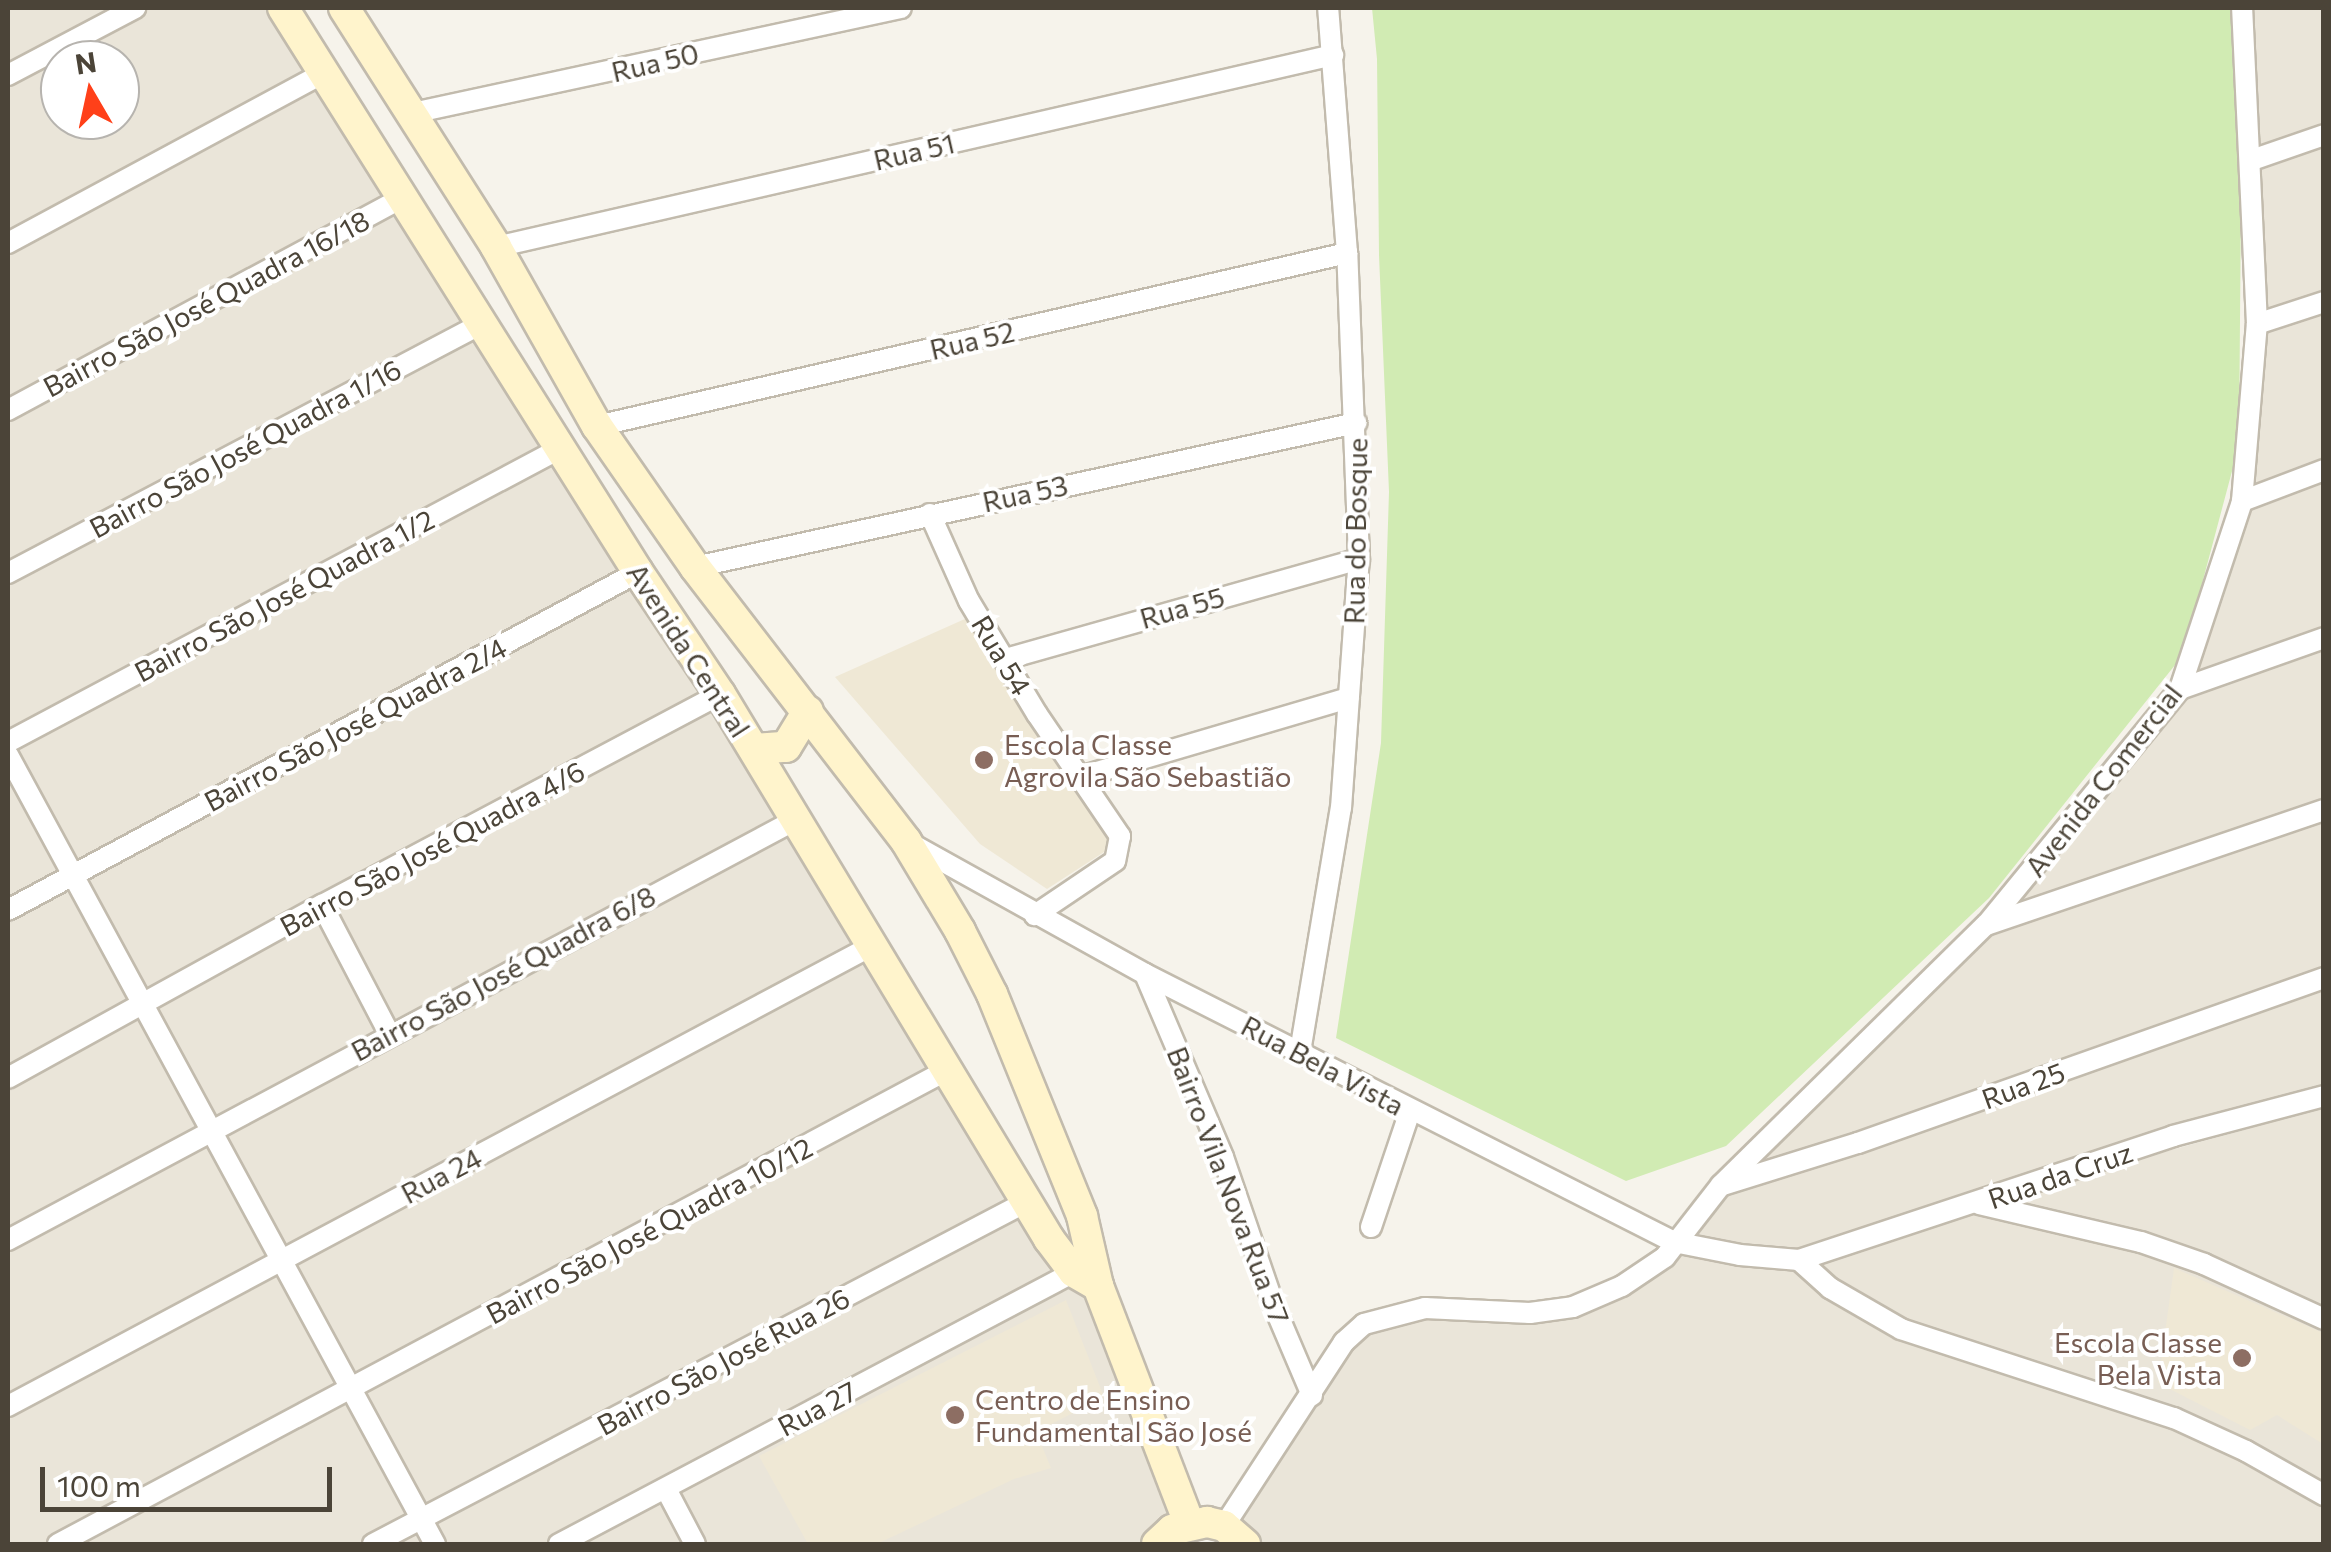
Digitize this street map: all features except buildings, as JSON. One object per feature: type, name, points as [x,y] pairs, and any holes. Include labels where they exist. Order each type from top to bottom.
[{"type":"street","points":[[8,75],[135,8]]},
{"type":"street","name":"Avenida Central","points":[[283,8],[405,196],[638,572],[720,694],[1026,1202],[1086,1279],[1189,1523]]},
{"type":"street","name":"Avenida Central","points":[[344,8],[496,247],[597,426],[694,567],[832,742],[914,854],[992,994],[1024,1068],[1082,1216],[1086,1279]]},
{"type":"street","name":"Rua 50","points":[[408,114],[902,8]]},
{"type":"street","name":"Rua do Bosque","points":[[1300,1052],[1341,808],[1359,560],[1347,253],[1328,8]]},
{"type":"street","name":"Avenida Comercial","points":[[1235,1536],[1344,1342],[1374,1319],[1425,1308],[1530,1313],[1574,1307],[1648,1272],[1721,1185],[1986,926],[2180,690],[2242,501],[2256,324],[2252,160],[2242,8]]},
{"type":"street","name":"Rua 51","points":[[496,247],[1333,56]]},
{"type":"street","points":[[8,243],[324,74]]},
{"type":"street","points":[[2252,160],[2324,135]]},
{"type":"street","name":"Bairro São José Quadra 16/18","points":[[8,410],[405,196]]},
{"type":"street","name":"Rua 52","points":[[597,426],[1347,253]]},
{"type":"street","points":[[2256,324],[2324,302]]},
{"type":"street","name":"Bairro São José Quadra 1/16","points":[[8,573],[484,323]]},
{"type":"street","name":"Rua 53","points":[[694,567],[1356,423]]},
{"type":"street","name":"Bairro São José Quadra 1/2","points":[[8,742],[561,448]]},
{"type":"street","points":[[2242,501],[2324,470]]},
{"type":"street","name":"Rua 54","points":[[930,514],[969,601],[1118,831],[1118,856],[1035,916]]},
{"type":"street","name":"Rua 55","points":[[1006,659],[1359,560]]},
{"type":"street","name":"Bairro São José Quadra 2/4","points":[[8,910],[638,572]]},
{"type":"street","points":[[2180,690],[2324,638]]},
{"type":"street","name":"Bairro São José Quadra 4/6","points":[[8,1078],[146,1006],[322,904],[720,694]]},
{"type":"street","points":[[1080,777],[1349,698]]},
{"type":"street","points":[[754,749],[786,747],[808,711]]},
{"type":"street","points":[[772,778],[795,752],[832,742]]},
{"type":"street","points":[[8,755],[146,1006],[278,1261],[435,1544]]},
{"type":"street","points":[[1986,926],[2324,810]]},
{"type":"street","name":"Bairro São José Quadra 6/8","points":[[8,1240],[389,1032],[797,819]]},
{"type":"street","points":[[914,854],[976,881]]},
{"type":"street","points":[[914,854],[976,881]]},
{"type":"street","name":"Rua Bela Vista","points":[[976,881],[1145,974],[1674,1242],[1799,1260]]},
{"type":"street","points":[[322,904],[389,1032]]},
{"type":"street","name":"Rua 24","points":[[8,1406],[874,944]]},
{"type":"street","name":"Bairro Vila Nova Rua 57","points":[[1145,974],[1223,1157],[1274,1306],[1312,1395]]},
{"type":"street","name":"Rua 25","points":[[1721,1185],[1814,1158],[2324,978]]},
{"type":"street","name":"Bairro São José Quadra 10/12","points":[[348,1390],[949,1069]]},
{"type":"street","name":"Rua da Cruz","points":[[1799,1260],[1978,1204],[2173,1136],[2324,1096]]},
{"type":"street","points":[[1371,1227],[1410,1111]]},
{"type":"street","name":"Bairro São José Rua 26","points":[[373,1544],[1026,1202]]},
{"type":"street","points":[[1978,1204],[2141,1242],[2204,1264],[2324,1319]]},
{"type":"street","points":[[1799,1260],[1847,1299],[1901,1328],[2174,1418],[2246,1452],[2324,1496]]},
{"type":"street","name":"Rua 27","points":[[559,1544],[1086,1279]]},
{"type":"street","points":[[58,1544],[348,1390]]},
{"type":"street","points":[[666,1489],[695,1544]]},
{"type":"street","points":[[1157,1544],[1189,1523],[1235,1536]]},
{"type":"shaded area","points":[[8,8],[283,8],[875,944],[1098,1286],[1189,1523],[1157,1544],[8,1544]]},
{"type":"shaded area","points":[[2242,8],[2323,8],[2323,1096],[2001,1197],[2323,1108],[2323,1544],[1245,1544],[1224,1527],[1312,1395],[1374,1319],[1530,1313],[1622,1286],[1986,925],[2180,689],[2242,501],[2257,324]]},
{"type":"shaded area","name":"Escola Classe Agrovila São Sebastião","points":[[967,618],[1115,845],[1047,889],[980,844],[835,677]]},
{"type":"shaded area","name":"Escola Classe Bela Vista","points":[[2174,1268],[2323,1333],[2323,1444],[2277,1415],[2250,1430],[2158,1383]]},
{"type":"shaded area","name":"Centro de Ensino Fundamental São José","points":[[1066,1300],[1104,1397],[1036,1432],[1051,1468],[1014,1479],[877,1544],[808,1544],[759,1456]]},
{"type":"green space","points":[[1372,8],[2236,8],[2242,72],[2239,445],[2183,655],[1989,898],[1726,1146],[1626,1181],[1336,1038],[1381,743],[1389,492],[1379,255],[1377,59]]},
{"type":"place","name":"Escola Classe Agrovila São Sebastião","points":[[984,760]]},
{"type":"place","name":"Escola Classe Bela Vista","points":[[2242,1358]]},
{"type":"place","name":"Centro de Ensino Fundamental São José","points":[[955,1415]]}]
